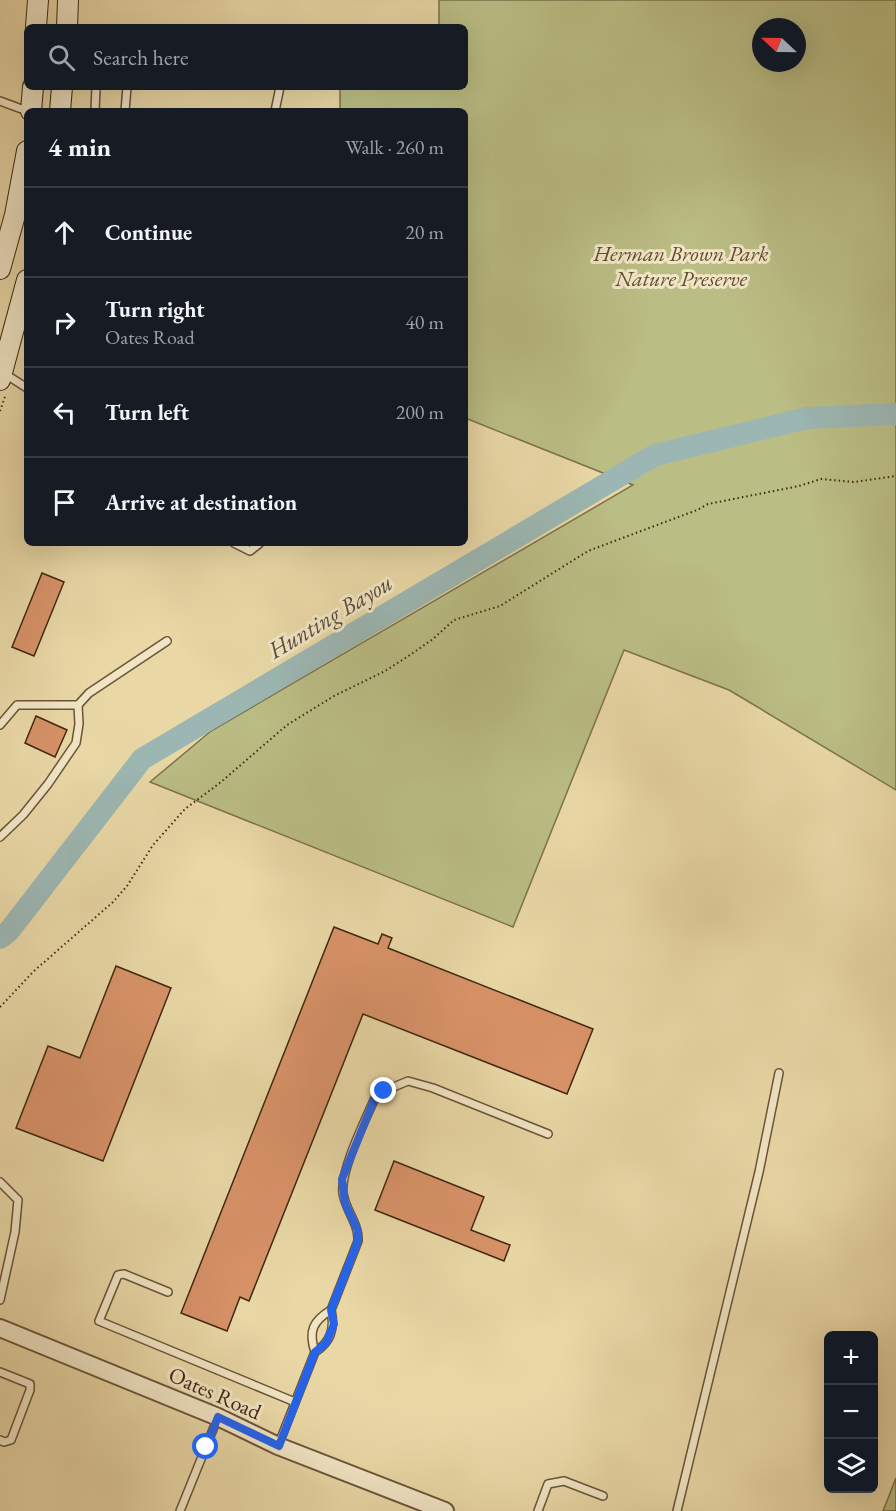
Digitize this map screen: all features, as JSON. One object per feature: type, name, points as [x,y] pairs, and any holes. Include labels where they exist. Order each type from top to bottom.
[{"type":"main road","points":[[36,24],[38,0]]},
{"type":"main road","points":[[67,24],[68,0]]},
{"type":"main road","points":[[30,108],[32,90]]},
{"type":"main road","points":[[60,108],[62,90]]},
{"type":"main road","points":[[0,268],[12,241],[24,169]]},
{"type":"main road","points":[[1,375],[24,290]]},
{"type":"street","name":"Oates Road","points":[[0,1328],[218,1417],[279,1446],[445,1511]]},
{"type":"lane","points":[[95,108],[96,90]]},
{"type":"lane","points":[[125,108],[127,90]]},
{"type":"lane","points":[[276,108],[279,90]]},
{"type":"lane","points":[[0,101],[24,109]]},
{"type":"lane","points":[[1,375],[24,386]]},
{"type":"lane","points":[[240,546],[250,551],[256,546]]},
{"type":"lane","points":[[0,837],[24,815],[76,743],[79,724],[78,705],[89,693],[167,641]]},
{"type":"lane","points":[[0,725],[17,705],[78,705]]},
{"type":"lane","points":[[677,1511],[759,1172],[779,1072]]},
{"type":"lane","points":[[279,1446],[315,1352],[326,1343],[334,1324],[331,1310],[358,1241],[358,1231],[345,1203],[342,1179],[374,1100],[384,1091],[408,1081],[433,1088],[548,1134]]},
{"type":"lane","points":[[0,1182],[18,1200],[15,1233],[0,1300]]},
{"type":"lane","points":[[168,1292],[120,1274],[99,1322],[295,1402]]},
{"type":"lane","points":[[315,1352],[311,1336],[318,1318],[331,1310]]},
{"type":"lane","points":[[0,1372],[30,1384],[30,1390],[11,1440],[4,1442],[0,1440]]},
{"type":"lane","points":[[180,1511],[218,1417]]},
{"type":"lane","points":[[538,1511],[548,1484],[564,1481],[603,1496]]},
{"type":"path","points":[[0,1007],[34,971],[113,902],[127,886],[153,845],[185,809],[221,782],[287,725],[334,696],[393,665],[433,639],[454,620],[500,606],[588,551],[708,504],[798,486],[821,479],[854,482],[896,476]]},
{"type":"green space","name":"Herman Brown Park Nature Preserve","points":[[439,0],[896,0],[896,790],[729,690],[624,650],[513,927],[150,782],[211,731],[633,485],[468,419],[468,108],[340,108],[340,90],[468,90],[468,24],[439,24]]},
{"type":"green space","points":[[896,1478],[896,1511],[883,1511]]},
{"type":"building","points":[[42,573],[64,582],[34,656],[12,647]]},
{"type":"building","points":[[36,716],[67,730],[55,757],[25,743]]},
{"type":"building","points":[[334,927],[378,944],[382,934],[392,938],[388,948],[593,1029],[567,1094],[363,1014],[249,1301],[240,1297],[227,1331],[181,1313]]},
{"type":"building","points":[[116,966],[171,988],[103,1161],[16,1128],[48,1046],[80,1058]]},
{"type":"building","points":[[394,1161],[484,1197],[471,1230],[510,1245],[504,1261],[375,1210]]},
{"type":"waterway","name":"Hunting Bayou","points":[[0,938],[9,931],[142,759],[655,455],[807,418],[896,414]]},
{"type":"route","points":[[206,1447],[218,1417],[279,1446],[315,1352],[326,1343],[334,1324],[331,1310],[358,1241],[358,1231],[345,1203],[342,1179],[374,1100],[384,1091]]}]
